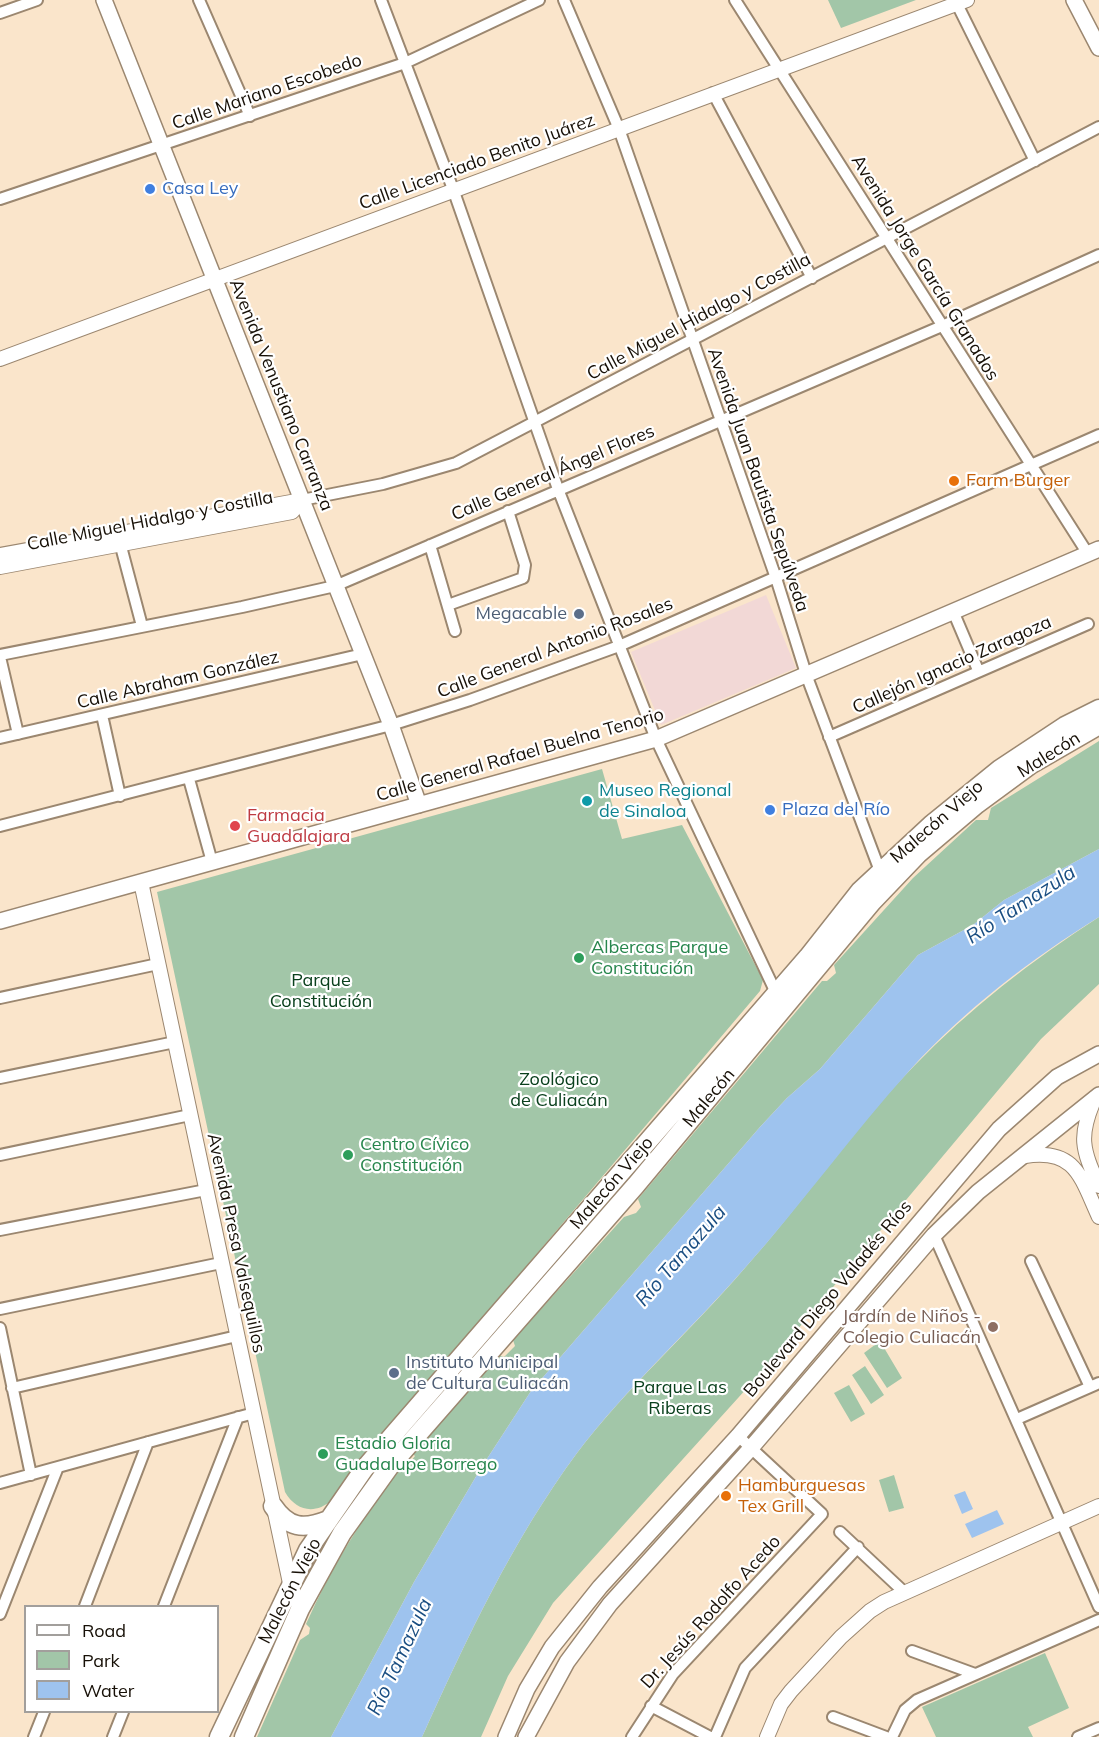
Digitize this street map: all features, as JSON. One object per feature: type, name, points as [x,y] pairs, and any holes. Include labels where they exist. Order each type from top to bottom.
[{"type":"main road","name":"Avenida Venustiano Carranza","points":[[104,0],[391,725],[419,805]]},
{"type":"main road","points":[[1074,0],[1099,48]]},
{"type":"main road","name":"Calle General Rafael Buelna Tenorio","points":[[0,921],[656,739],[807,677],[953,611],[1093,552]]},
{"type":"main road","name":"Malecón Viejo","points":[[219,1737],[290,1583],[328,1520],[393,1436],[781,1001],[860,891],[880,871],[1000,769],[1065,726],[1099,709]]},
{"type":"main road","name":"Malecón","points":[[244,1737],[300,1609],[342,1533],[390,1466],[614,1211],[781,1001],[918,854],[977,804],[1030,765],[1099,725]]},
{"type":"main road","points":[[872,902],[880,879],[880,871]]},
{"type":"main road","name":"Boulevard Diego Valadés Ríos","points":[[506,1737],[527,1689],[570,1622],[738,1436],[999,1130],[1039,1091],[1057,1077],[1099,1054]]},
{"type":"main road","name":"Boulevard Diego Valadés Ríos","points":[[526,1737],[553,1686],[588,1632],[751,1448],[934,1235],[978,1192],[1026,1156],[1097,1096]]},
{"type":"main road","points":[[975,1158],[965,1184],[969,1189],[978,1192]]},
{"type":"main road","points":[[273,1506],[284,1520],[297,1527],[309,1527],[328,1520]]},
{"type":"street","points":[[0,13],[37,0]]},
{"type":"street","points":[[199,0],[250,116]]},
{"type":"street","points":[[381,0],[453,189],[558,489],[656,739],[781,1001]]},
{"type":"street","name":"Calle Mariano Escobedo","points":[[0,199],[405,63],[539,0]]},
{"type":"street","name":"Avenida Juan Bautista Sepúlveda","points":[[564,0],[619,129],[776,578],[807,677],[880,871]]},
{"type":"street","name":"Avenida Jorge García Granados","points":[[735,0],[1032,467],[1093,552]]},
{"type":"street","points":[[959,1],[1035,161]]},
{"type":"street","name":"Calle Licenciado Benito Juárez","points":[[0,359],[959,1]]},
{"type":"street","points":[[713,93],[812,278]]},
{"type":"street","name":"Calle Miguel Hidalgo y Costilla","points":[[0,555],[292,513],[302,500],[383,484],[456,463],[1099,127]]},
{"type":"street","name":"Calle General Ángel Flores","points":[[0,656],[335,586],[942,326],[1099,255]]},
{"type":"street","name":"Calle General Antonio Rosales","points":[[0,826],[391,725],[619,646],[1032,467],[1099,435]]},
{"type":"street","points":[[448,605],[523,578],[525,565],[508,511]]},
{"type":"street","points":[[119,539],[142,626]]},
{"type":"street","name":"Calle Miguel Hidalgo y Costilla","points":[[0,567],[119,539]]},
{"type":"street","points":[[430,545],[455,631]]},
{"type":"street","points":[[953,611],[978,669]]},
{"type":"street","name":"Callejón Ignacio Zaragoza","points":[[829,737],[978,669],[1088,624]]},
{"type":"street","name":"Calle Abraham González","points":[[0,738],[363,654]]},
{"type":"street","points":[[0,656],[18,734]]},
{"type":"street","points":[[102,715],[120,796]]},
{"type":"street","points":[[189,779],[212,862]]},
{"type":"street","name":"Avenida Presa Valsequillos","points":[[141,882],[273,1506],[290,1583],[300,1609]]},
{"type":"street","points":[[0,998],[158,964]]},
{"type":"street","points":[[0,1078],[175,1042]]},
{"type":"street","points":[[1097,1096],[1085,1121],[1083,1141],[1094,1181],[1099,1217]]},
{"type":"street","points":[[0,1155],[190,1116]]},
{"type":"street","points":[[1026,1156],[1048,1154],[1060,1156],[1094,1181]]},
{"type":"street","points":[[0,1230],[206,1190]]},
{"type":"street","points":[[934,1235],[1099,1607]]},
{"type":"street","points":[[1017,1419],[1095,1385],[1031,1261]]},
{"type":"street","points":[[0,1309],[221,1263]]},
{"type":"street","points":[[0,1328],[8,1382],[31,1475]]},
{"type":"street","points":[[8,1382],[237,1336]]},
{"type":"street","points":[[0,1483],[254,1413]]},
{"type":"street","points":[[164,1605],[238,1417]]},
{"type":"street","points":[[738,1436],[751,1448]]},
{"type":"street","points":[[85,1605],[148,1442]]},
{"type":"street","name":"Dr. Jesús Rodolfo Acedo","points":[[632,1737],[673,1674],[822,1514],[751,1448]]},
{"type":"street","points":[[0,1614],[58,1467]]},
{"type":"street","points":[[767,1737],[781,1704],[841,1637],[870,1611],[904,1592],[1099,1506]]},
{"type":"street","points":[[840,1532],[904,1592]]},
{"type":"street","points":[[715,1737],[746,1668],[858,1547]]},
{"type":"street","points":[[892,1737],[905,1710],[917,1700],[1099,1620]]},
{"type":"street","points":[[912,1651],[975,1674]]},
{"type":"street","points":[[651,1706],[710,1737]]},
{"type":"street","points":[[34,1737],[44,1713]]},
{"type":"street","points":[[113,1737],[123,1713]]},
{"type":"street","points":[[833,1717],[886,1737]]},
{"type":"street","points":[[1078,1737],[1099,1729]]},
{"type":"shaded area","points":[[766,595],[796,668],[661,725],[631,652]]},
{"type":"green space","points":[[828,0],[916,0],[841,28]]},
{"type":"green space","points":[[1099,741],[1099,849],[1004,900],[973,925],[918,955],[820,1069],[787,1098],[760,1127],[531,1391],[481,1468],[414,1582],[331,1737],[257,1737],[300,1640],[309,1634],[310,1628],[306,1624],[326,1582],[387,1484],[401,1465],[407,1466],[415,1456],[411,1452],[499,1355],[504,1357],[515,1346],[513,1340],[624,1217],[636,1213],[641,1207],[638,1199],[822,981],[827,981],[836,973],[834,965],[913,878],[976,820],[988,820],[991,808]]},
{"type":"green space","name":"Centro Cívico Constitución","points":[[602,769],[622,839],[682,825],[763,980],[760,991],[399,1416],[332,1500],[319,1508],[300,1507],[285,1492],[157,892]]},
{"type":"green space","name":"Parque Las Riberas","points":[[1099,917],[1099,984],[1041,1039],[766,1367],[553,1603],[508,1676],[481,1737],[422,1737],[456,1663],[511,1555],[554,1486],[596,1429],[744,1269],[870,1115],[914,1066],[1002,986]]},
{"type":"green space","points":[[880,1341],[902,1378],[887,1388],[864,1353]]},
{"type":"green space","points":[[865,1366],[884,1395],[871,1404],[852,1375]]},
{"type":"green space","points":[[849,1385],[865,1414],[851,1422],[834,1393]]},
{"type":"green space","points":[[894,1475],[904,1508],[889,1512],[879,1480]]},
{"type":"green space","points":[[1045,1653],[1069,1708],[1028,1727],[1033,1737],[936,1737],[922,1707]]},
{"type":"water","name":"Río Tamazula","points":[[1099,849],[1099,917],[1048,950],[999,987],[931,1048],[889,1094],[744,1269],[617,1405],[577,1453],[511,1555],[456,1663],[422,1737],[331,1737],[414,1582],[481,1468],[531,1391],[760,1127],[787,1098],[820,1069],[918,955],[973,925],[1004,900]]},
{"type":"water","points":[[965,1491],[973,1509],[962,1514],[954,1495]]},
{"type":"water","points":[[997,1510],[1004,1524],[972,1538],[965,1524]]},
{"type":"place","name":"Casa Ley","points":[[150,189]]},
{"type":"place","name":"Farm Burger","points":[[954,481]]},
{"type":"place","name":"Megacable","points":[[579,614]]},
{"type":"place","name":"Museo Regional de Sinaloa","points":[[587,801]]},
{"type":"place","name":"Plaza del Río","points":[[770,810]]},
{"type":"place","name":"Farmacia Guadalajara","points":[[235,826]]},
{"type":"place","name":"Albercas Parque Constitución","points":[[579,958]]},
{"type":"place","name":"Centro Cívico Constitución","points":[[348,1155]]},
{"type":"place","name":"Jardín de Niños - Colegio Culiacán","points":[[993,1327]]},
{"type":"place","name":"Instituto Municipal de Cultura Culiacán","points":[[394,1373]]},
{"type":"place","name":"Estadio Gloria Guadalupe Borrego","points":[[323,1454]]},
{"type":"place","name":"Hamburguesas Tex Grill","points":[[726,1496]]},
{"type":"park label","name":"Parque Constitución","points":[[321,991]]},
{"type":"park label","name":"Zoológico de Culiacán","points":[[559,1090]]}]
